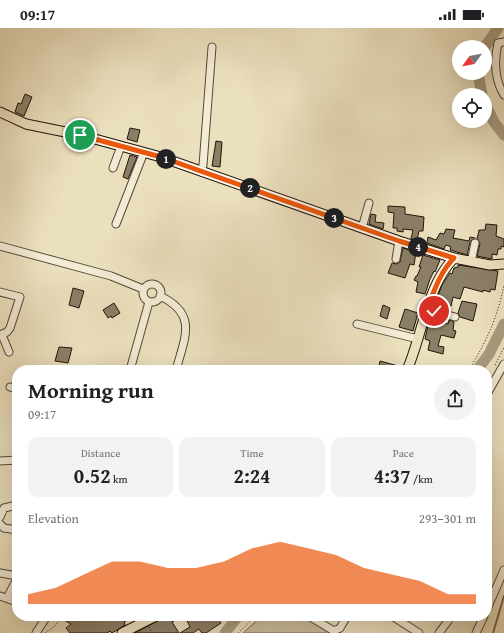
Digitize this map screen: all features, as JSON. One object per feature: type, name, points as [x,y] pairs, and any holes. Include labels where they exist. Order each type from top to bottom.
[{"type":"main road","points":[[0,112],[26,124],[80,135],[144,152],[399,241],[454,258],[471,262],[504,264]]},
{"type":"main road","points":[[409,365],[427,309],[442,273],[454,258]]},
{"type":"main road","points":[[122,633],[146,621]]},
{"type":"street","points":[[504,42],[498,43],[495,56],[498,84],[504,95]]},
{"type":"street","points":[[201,172],[203,165],[212,47]]},
{"type":"street","points":[[113,168],[121,146]]},
{"type":"street","points":[[116,224],[144,152]]},
{"type":"street","points":[[362,228],[369,203]]},
{"type":"street","points":[[396,259],[399,241]]},
{"type":"street","points":[[471,262],[475,243]]},
{"type":"street","points":[[0,246],[111,276],[143,289]]},
{"type":"street","points":[[155,284],[159,287],[161,292],[160,296],[157,300],[149,302],[142,294],[143,289],[146,285],[155,284]]},
{"type":"street","points":[[0,292],[20,297],[10,328],[1,335],[9,352]]},
{"type":"street","points":[[160,296],[178,307],[187,325],[177,365]]},
{"type":"street","points":[[131,365],[149,302]]},
{"type":"street","points":[[427,309],[455,317]]},
{"type":"street","points":[[357,324],[418,339]]},
{"type":"street","points":[[492,385],[504,364]]},
{"type":"street","points":[[0,461],[12,460]]},
{"type":"street","points":[[0,517],[4,508],[12,506]]},
{"type":"street","points":[[0,524],[4,528],[12,529]]},
{"type":"street","points":[[492,591],[504,570]]},
{"type":"street","points":[[0,573],[12,575]]},
{"type":"street","points":[[4,597],[12,586]]},
{"type":"street","points":[[36,633],[44,621]]},
{"type":"street","points":[[317,621],[334,631],[340,628],[345,621]]},
{"type":"street","points":[[400,621],[419,633]]},
{"type":"street","points":[[439,633],[448,621]]},
{"type":"street","points":[[476,633],[482,621]]},
{"type":"path","points":[[472,365],[487,340],[500,307],[504,285]]},
{"type":"path","points":[[493,370],[504,347]]},
{"type":"path","points":[[44,633],[58,621]]},
{"type":"path","points":[[238,633],[251,621]]},
{"type":"shaded area","points":[[256,621],[324,621],[341,633],[243,633]]},
{"type":"building","points":[[25,94],[32,97],[24,116],[15,112],[18,103],[21,104]]},
{"type":"building","points":[[130,128],[140,130],[137,142],[127,139]]},
{"type":"building","points":[[216,141],[222,142],[220,167],[212,166]]},
{"type":"building","points":[[130,155],[137,157],[128,179],[123,177]]},
{"type":"building","points":[[388,206],[405,207],[405,214],[424,217],[423,231],[419,231],[417,240],[411,239],[413,230],[403,229],[403,232],[397,231],[397,228],[393,228],[394,213],[388,212]]},
{"type":"building","points":[[371,214],[376,215],[375,222],[384,223],[383,229],[369,224]]},
{"type":"building","points":[[486,224],[497,225],[496,236],[504,239],[504,247],[501,246],[501,249],[498,249],[497,255],[492,254],[492,259],[477,256],[480,244],[477,238],[479,230],[485,230]]},
{"type":"building","points":[[446,229],[455,230],[453,238],[469,241],[470,237],[475,238],[470,242],[467,255],[450,250],[451,247],[446,245],[444,249],[427,243],[428,237],[436,240],[440,233],[444,234]]},
{"type":"building","points":[[403,248],[416,252],[414,265],[410,264],[405,278],[388,273],[392,263],[396,264],[400,262]]},
{"type":"building","points":[[423,255],[440,260],[430,279],[425,294],[416,292],[418,282],[414,280],[421,267],[419,267]]},
{"type":"building","points":[[458,265],[498,271],[495,290],[491,289],[490,292],[483,290],[483,292],[464,287],[460,299],[453,297],[451,306],[442,304],[441,308],[434,306],[442,285],[450,273],[452,274],[454,268],[458,267]]},
{"type":"building","points":[[73,288],[84,291],[79,308],[69,305]]},
{"type":"building","points":[[462,301],[477,304],[473,321],[460,317],[458,313]]},
{"type":"building","points":[[114,303],[120,313],[112,318],[111,316],[108,318],[103,310]]},
{"type":"building","points":[[383,305],[390,308],[387,319],[380,316]]},
{"type":"building","points":[[405,309],[418,313],[413,331],[399,327]]},
{"type":"building","points":[[449,320],[454,322],[453,330],[456,331],[454,338],[441,335],[438,346],[444,347],[443,354],[428,350],[430,341],[425,339],[428,325],[435,326],[437,321],[448,324]]},
{"type":"building","points":[[59,347],[72,348],[68,363],[55,361]]},
{"type":"building","points":[[380,361],[395,365],[379,365]]},
{"type":"building","points":[[66,621],[126,621],[124,622],[125,625],[112,633],[110,631],[107,633],[70,633],[66,628],[71,624]]},
{"type":"building","points":[[157,621],[174,621],[172,622],[179,633],[135,633]]},
{"type":"building","points":[[187,621],[220,621],[221,623],[206,633],[202,633],[199,629],[193,633],[180,633],[190,627]]},
{"type":"waterway","points":[[490,40],[498,28]]},
{"type":"waterway","points":[[479,80],[481,88]]},
{"type":"waterway","points":[[492,118],[504,135]]},
{"type":"waterway","points":[[481,365],[489,354],[504,324]]},
{"type":"waterway","points":[[493,633],[504,596]]},
{"type":"waterway","points":[[225,633],[234,621]]},
{"type":"route","points":[[80,135],[161,157],[399,241],[454,258],[442,273],[434,290],[427,309],[434,311]]}]
